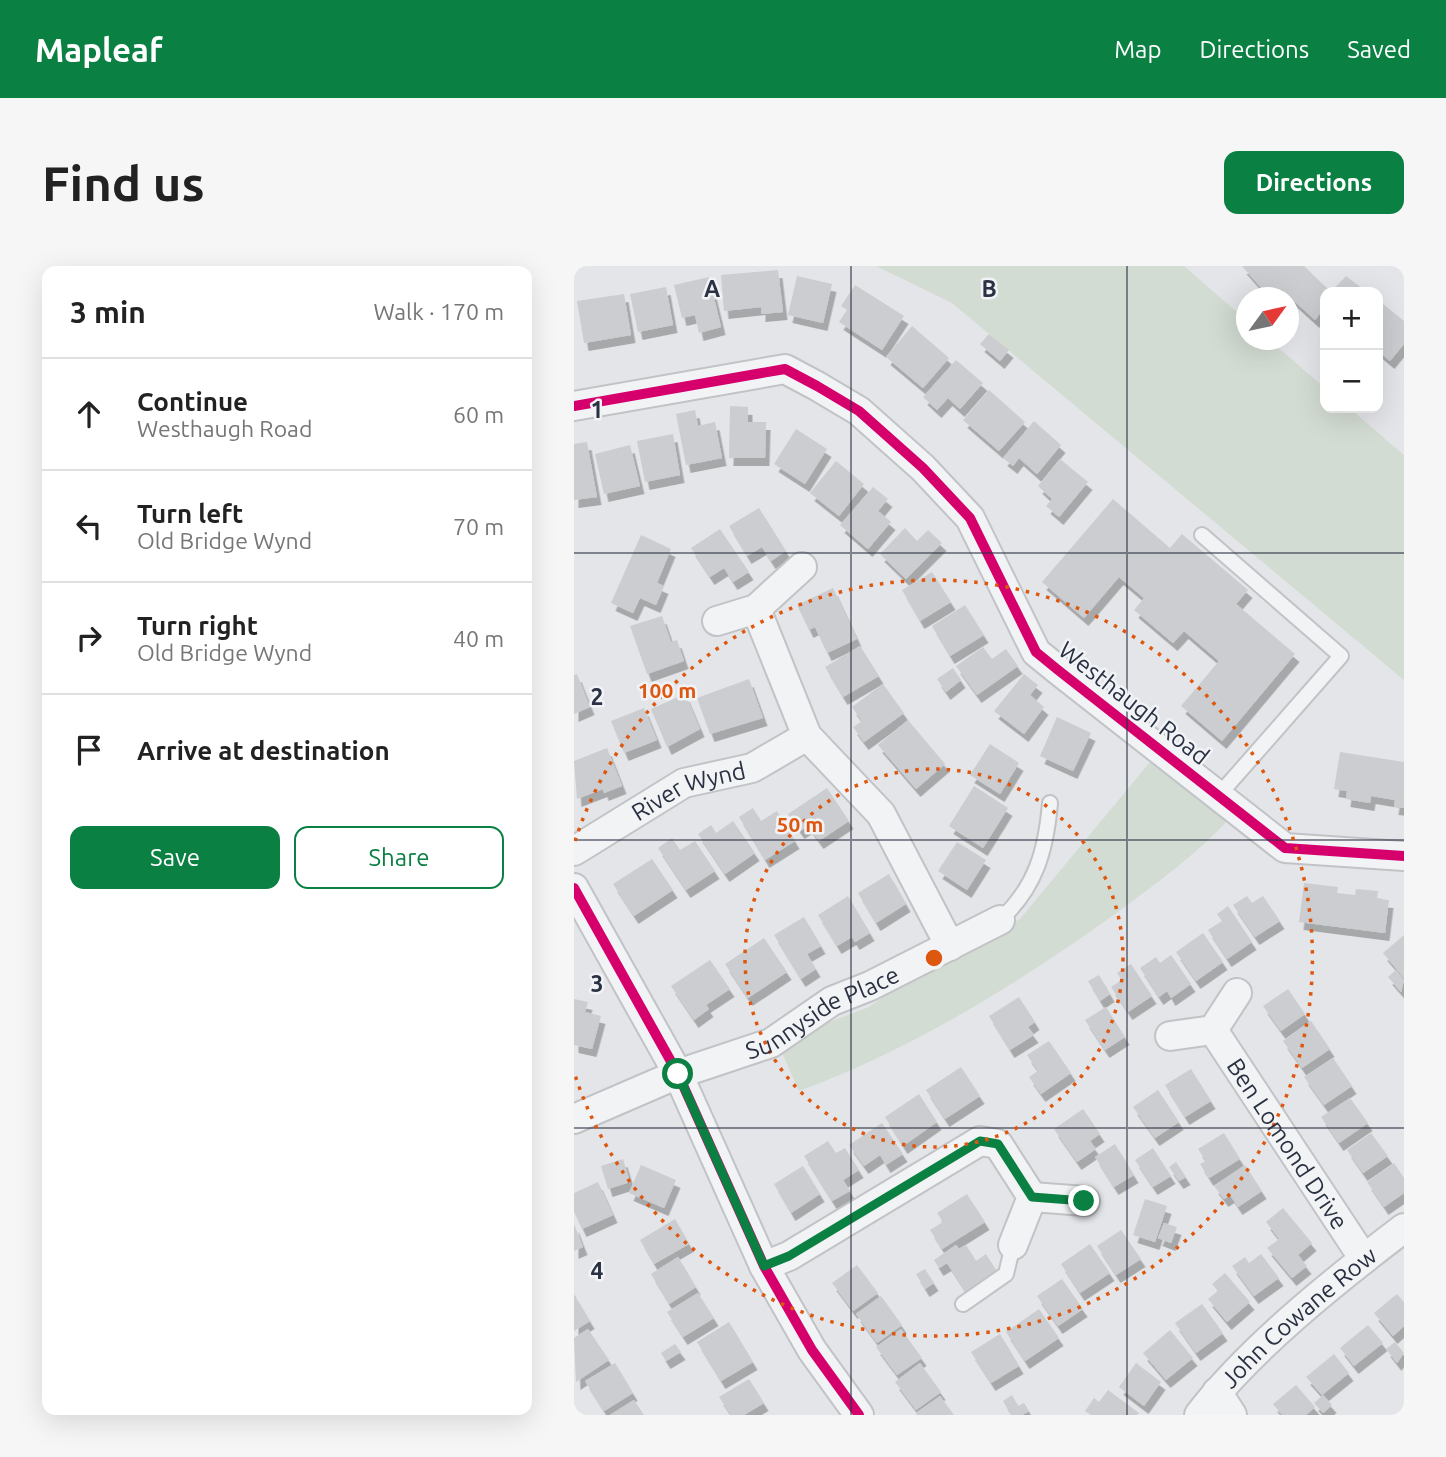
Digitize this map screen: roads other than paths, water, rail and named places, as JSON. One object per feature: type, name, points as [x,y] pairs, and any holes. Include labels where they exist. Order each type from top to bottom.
[{"type":"street","name":"Westhaugh Road","points":[[574,406],[785,369],[817,386],[859,411],[923,468],[970,518],[1036,652],[1285,848],[1404,856]]},
{"type":"street","points":[[718,621],[756,609],[802,567]]},
{"type":"street","points":[[756,609],[807,736],[881,814],[950,946]]},
{"type":"street","name":"River Wynd","points":[[574,851],[684,783],[752,768],[807,736]]},
{"type":"street","points":[[574,888],[678,1074],[764,1266],[812,1350],[859,1415]]},
{"type":"street","name":"Sunnyside Place","points":[[574,1119],[678,1074],[771,1044],[832,1001],[1000,920]]},
{"type":"street","points":[[1170,1036],[1213,1030],[1237,993]]},
{"type":"street","name":"Ben Lomond Drive","points":[[1213,1030],[1364,1259]]},
{"type":"street","points":[[764,1266],[789,1256],[980,1141],[998,1144],[1032,1197]]},
{"type":"street","points":[[1032,1197],[1084,1201]]},
{"type":"street","points":[[1013,1245],[1032,1197]]},
{"type":"street","name":"John Cowane Row","points":[[1199,1415],[1248,1360],[1364,1259],[1404,1228]]},
{"type":"street","points":[[1217,1392],[1232,1415]]},
{"type":"lane","points":[[1202,534],[1341,656],[1218,796]]},
{"type":"lane","points":[[1000,920],[1019,902],[1035,875],[1046,843],[1050,803]]},
{"type":"lane","points":[[963,1304],[1006,1274],[1013,1245]]}]
